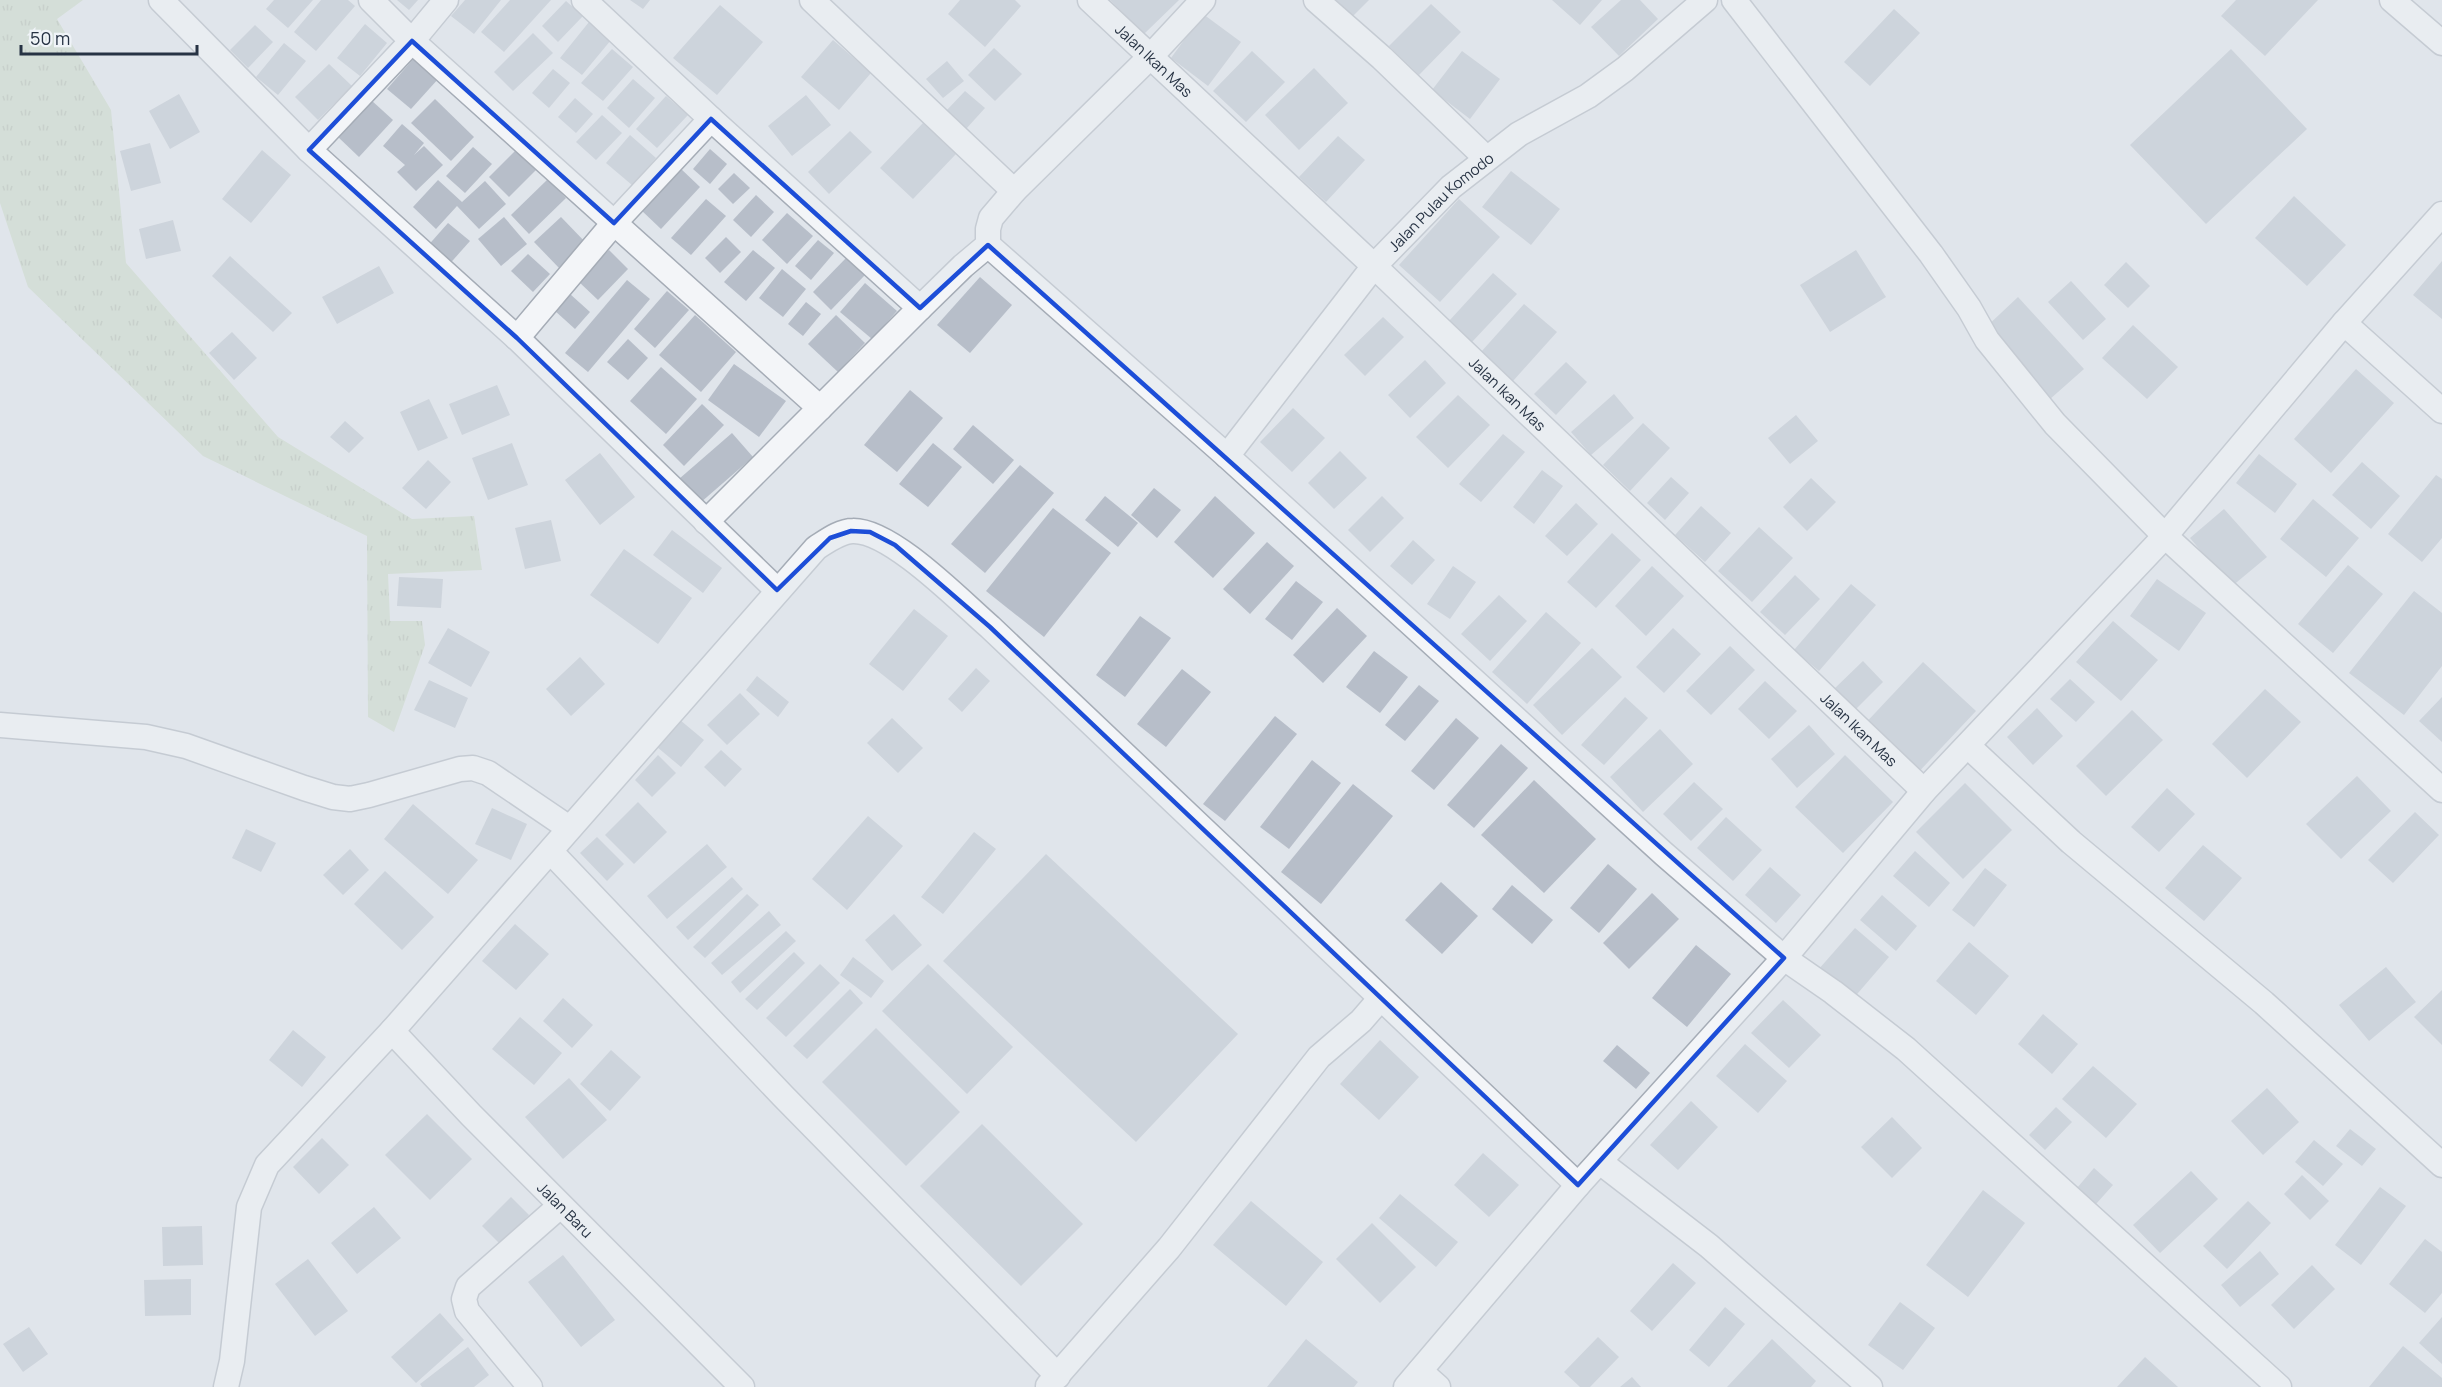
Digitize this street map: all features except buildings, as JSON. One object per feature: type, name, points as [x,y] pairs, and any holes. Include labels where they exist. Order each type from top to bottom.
[{"type":"street","points":[[161,0],[309,150],[517,338],[777,590]]},
{"type":"street","points":[[371,0],[412,41],[819,408]]},
{"type":"street","points":[[309,150],[412,41],[446,0]]},
{"type":"street","points":[[584,0],[711,119],[920,308]]},
{"type":"street","points":[[812,0],[1014,191]]},
{"type":"street","name":"Jalan Ikan Mas","points":[[1090,0],[1374,266],[1924,791]]},
{"type":"street","points":[[706,522],[920,308],[988,245],[991,218],[1014,191],[1150,57],[1203,0]]},
{"type":"street","points":[[1316,0],[1382,58],[1486,158]]},
{"type":"street","name":"Jalan Pulau Komodo","points":[[1227,456],[1374,266],[1451,187],[1518,134],[1588,96],[1625,69],[1705,0]]},
{"type":"street","points":[[1734,0],[1931,254],[1969,308],[1987,340],[2055,424],[2165,536],[2442,790]]},
{"type":"street","points":[[2392,0],[2442,43]]},
{"type":"street","points":[[517,338],[614,223],[711,119]]},
{"type":"street","points":[[1421,1382],[1578,1185],[1784,958],[1924,791],[2165,536],[2344,323],[2442,214]]},
{"type":"street","points":[[988,245],[1227,456],[1664,854],[1784,958],[1833,992],[1906,1049],[2279,1387]]},
{"type":"street","points":[[2344,323],[2442,411]]},
{"type":"street","points":[[226,1387],[232,1361],[249,1207],[267,1165],[392,1031],[551,852],[569,828],[777,590],[816,548],[830,538],[851,531],[870,532],[895,545],[990,627],[1578,1185]]},
{"type":"street","points":[[0,725],[146,737],[186,746],[333,797],[350,799],[460,769],[473,768],[488,773],[569,828]]},
{"type":"street","points":[[1968,746],[2071,842],[2264,1004],[2442,1165]]},
{"type":"street","points":[[551,852],[1052,1382],[1169,1248],[1319,1057],[1361,1021],[1380,999]]},
{"type":"street","name":"Jalan Baru","points":[[392,1031],[560,1206],[742,1387]]},
{"type":"street","points":[[1600,1162],[1709,1246],[1870,1387]]},
{"type":"street","points":[[530,1387],[467,1311],[464,1299],[468,1287],[560,1206]]},
{"type":"highlighted area","points":[[412,41],[614,223],[711,119],[920,308],[988,245],[1784,958],[1578,1185],[990,627],[895,545],[870,532],[851,531],[830,538],[777,590],[517,338],[309,150]]},
{"type":"green space","points":[[0,0],[83,0],[57,19],[111,110],[126,263],[278,437],[412,519],[474,516],[482,570],[388,574],[390,621],[422,621],[425,645],[394,732],[368,717],[367,536],[203,456],[28,287],[0,203]]}]
